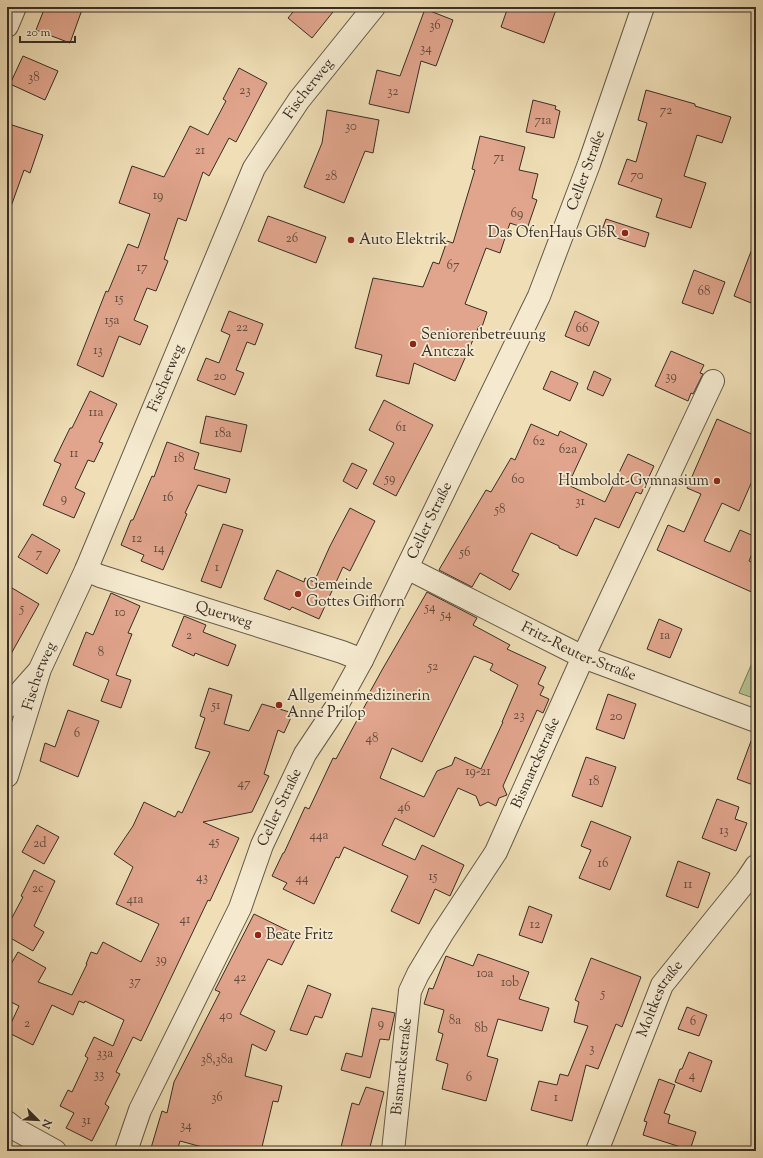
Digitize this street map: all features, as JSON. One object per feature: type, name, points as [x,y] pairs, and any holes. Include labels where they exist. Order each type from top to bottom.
[{"type":"street","points":[[7,26],[15,7]]},
{"type":"street","name":"Fischerweg","points":[[7,776],[40,669],[86,570],[254,168],[298,100],[374,7]]},
{"type":"street","name":"Celler Straße","points":[[126,1151],[140,1110],[229,945],[262,845],[306,754],[335,709],[362,660],[539,296],[589,164],[643,7]]},
{"type":"street","name":"Bismarckstraße","points":[[393,1151],[410,991],[418,974],[442,934],[496,852],[583,657],[712,381]]},
{"type":"street","name":"Fritz-Reuter-Straße","points":[[407,568],[583,657],[756,721]]},
{"type":"street","name":"Querweg","points":[[86,570],[100,576],[342,652],[362,660]]},
{"type":"street","points":[[7,707],[14,697],[40,669]]},
{"type":"street","name":"Moltkestraße","points":[[598,1151],[662,986],[746,881],[756,866]]},
{"type":"street","points":[[7,1122],[17,1130],[55,1151]]},
{"type":"green space","points":[[756,654],[756,699],[739,693]]},
{"type":"building","points":[[45,7],[83,7],[70,43],[36,30]]},
{"type":"building","points":[[297,7],[337,7],[312,38],[288,18]]},
{"type":"building","points":[[508,7],[557,7],[544,43],[501,27]]},
{"type":"building","points":[[425,9],[453,20],[436,66],[421,61],[409,113],[369,104],[377,70],[400,76]]},
{"type":"building","points":[[23,56],[58,71],[45,100],[10,84]]},
{"type":"building","points":[[239,68],[267,83],[236,142],[229,138],[209,176],[203,172],[186,221],[178,218],[164,259],[168,261],[156,291],[147,288],[134,320],[148,326],[140,345],[119,336],[103,377],[77,365],[106,291],[108,292],[128,244],[138,248],[150,214],[119,203],[132,166],[164,177],[190,126],[208,135],[226,101],[223,99]]},
{"type":"building","points":[[646,90],[695,104],[695,106],[731,117],[722,143],[697,135],[684,176],[706,183],[691,228],[656,217],[662,199],[618,184],[627,159],[636,162],[647,123],[638,120]]},
{"type":"building","points":[[533,100],[556,106],[555,109],[560,111],[554,138],[526,132]]},
{"type":"building","points":[[327,110],[379,120],[373,153],[365,151],[344,203],[304,187],[322,143]]},
{"type":"building","points":[[12,125],[43,135],[30,173],[24,170],[9,212],[7,212],[7,140]]},
{"type":"building","points":[[480,136],[525,147],[519,170],[538,174],[532,198],[537,200],[527,229],[510,223],[500,253],[486,248],[465,304],[487,312],[482,327],[479,326],[455,381],[414,363],[409,384],[376,376],[382,355],[355,348],[373,278],[423,287],[433,262],[439,264],[447,241],[453,243],[475,170],[472,169]]},
{"type":"building","points":[[268,216],[326,237],[316,263],[258,241]]},
{"type":"building","name":"Das OfenHaus GbR","points":[[606,219],[649,233],[645,247],[601,233]]},
{"type":"building","points":[[756,241],[756,305],[734,296]]},
{"type":"building","points":[[694,270],[725,282],[713,314],[682,303]]},
{"type":"building","points":[[229,311],[263,324],[255,345],[247,342],[236,370],[244,373],[235,395],[197,380],[206,358],[219,363],[230,335],[221,331]]},
{"type":"building","points":[[575,311],[599,322],[589,346],[565,336]]},
{"type":"building","points":[[671,351],[704,365],[700,373],[703,374],[693,394],[691,393],[688,401],[655,386]]},
{"type":"building","points":[[551,371],[578,383],[570,401],[543,389]]},
{"type":"building","points":[[594,371],[611,379],[603,396],[587,389]]},
{"type":"building","points":[[90,391],[117,404],[99,442],[103,443],[94,462],[88,460],[75,488],[85,493],[74,518],[43,505],[61,464],[54,461]]},
{"type":"building","points":[[384,400],[433,425],[396,496],[373,484],[394,443],[369,430]]},
{"type":"building","points":[[206,416],[247,425],[241,452],[200,443]]},
{"type":"building","points":[[717,419],[756,436],[756,472],[739,511],[722,503],[704,541],[730,552],[740,530],[756,537],[756,544],[749,561],[756,564],[756,594],[657,550],[668,525],[684,532],[701,494],[687,488]]},
{"type":"building","points":[[531,424],[558,436],[560,431],[587,444],[568,485],[605,502],[628,454],[654,466],[641,494],[636,492],[619,528],[595,518],[577,556],[531,533],[512,571],[519,574],[510,590],[480,573],[472,587],[439,570],[486,490],[491,492],[511,458],[515,460]]},
{"type":"building","points":[[167,442],[199,453],[194,469],[230,479],[226,493],[198,485],[185,513],[187,514],[163,570],[141,561],[144,555],[121,545],[152,476],[154,477]]},
{"type":"building","points":[[352,463],[367,470],[357,489],[343,481]]},
{"type":"building","points":[[350,508],[375,521],[350,571],[343,567],[319,619],[292,607],[290,610],[264,599],[277,570],[304,582],[305,578],[314,582],[330,546]]},
{"type":"building","points":[[223,524],[243,530],[221,588],[201,581]]},
{"type":"building","points":[[32,534],[60,550],[47,574],[18,557]]},
{"type":"building","points":[[7,585],[39,604],[7,661]]},
{"type":"building","points":[[427,592],[477,618],[473,625],[510,645],[507,649],[546,667],[538,684],[544,687],[540,695],[549,699],[543,713],[537,710],[503,786],[507,795],[499,798],[496,806],[488,802],[480,806],[476,796],[458,788],[434,837],[395,818],[382,845],[415,860],[422,845],[464,865],[450,896],[435,889],[419,924],[391,911],[408,876],[344,847],[339,858],[336,857],[314,904],[283,889],[287,883],[272,876],[305,807],[309,809],[333,758],[336,759],[368,700],[366,699]],"holes":[[[474,656],[493,664],[490,670],[518,685],[481,769],[455,757],[452,765],[437,771],[424,797],[380,778],[392,748],[422,762]]]},
{"type":"building","points":[[111,593],[140,606],[128,633],[132,634],[116,675],[131,680],[121,708],[101,701],[109,680],[73,665],[86,632],[93,635]]},
{"type":"building","points":[[184,616],[206,625],[203,632],[236,645],[228,666],[195,653],[194,656],[172,646]]},
{"type":"building","points":[[659,619],[682,629],[670,658],[647,649]]},
{"type":"building","points":[[209,688],[232,695],[224,724],[249,731],[262,704],[293,713],[284,733],[278,730],[264,774],[269,776],[252,812],[203,822],[239,838],[210,901],[208,900],[141,1041],[133,1037],[116,1072],[120,1074],[105,1104],[109,1107],[92,1141],[66,1128],[74,1113],[60,1106],[68,1090],[72,1092],[88,1058],[85,1056],[94,1037],[113,1046],[124,1020],[85,1001],[84,1003],[79,1001],[73,1015],[52,1005],[33,1045],[7,1032],[19,1006],[7,1000],[7,971],[18,952],[46,968],[38,982],[72,995],[91,952],[97,954],[103,942],[141,962],[159,924],[116,904],[133,867],[114,854],[133,826],[144,802],[175,817],[178,811],[182,813],[210,752],[195,748],[205,718],[200,716]]},
{"type":"building","points":[[608,694],[636,704],[624,739],[596,729]]},
{"type":"building","points":[[68,710],[99,721],[78,777],[40,761],[45,743],[55,747]]},
{"type":"building","points":[[754,733],[756,733],[756,786],[737,779]]},
{"type":"building","points":[[586,757],[616,767],[602,807],[572,796]]},
{"type":"building","points":[[717,799],[739,807],[735,819],[747,823],[736,851],[702,838]]},
{"type":"building","points":[[591,821],[631,837],[610,890],[579,878],[591,850],[581,846]]},
{"type":"building","points":[[37,825],[59,837],[44,864],[22,852]]},
{"type":"building","points":[[678,861],[710,873],[698,908],[666,896]]},
{"type":"building","points":[[34,870],[55,881],[34,926],[44,932],[33,951],[7,936],[7,927],[23,897],[21,896]]},
{"type":"building","points":[[529,906],[552,915],[542,943],[519,935]]},
{"type":"building","points":[[254,914],[297,935],[282,965],[268,959],[240,1014],[275,1031],[266,1051],[252,1044],[245,1076],[282,1086],[278,1102],[273,1101],[261,1151],[217,1151],[180,1141],[177,1151],[162,1151],[151,1148],[162,1111],[167,1113],[174,1082],[220,992],[215,990]]},
{"type":"building","points":[[478,954],[529,972],[519,999],[549,1008],[542,1031],[498,1019],[487,1056],[498,1059],[486,1101],[442,1089],[448,1064],[436,1060],[443,1034],[438,1032],[444,1010],[424,1004],[429,988],[433,989],[446,956],[473,966]]},
{"type":"building","points":[[591,958],[641,977],[622,1027],[616,1024],[598,1069],[586,1065],[572,1121],[531,1110],[539,1081],[557,1085],[560,1074],[568,1076],[588,1026],[574,1022],[579,1002],[575,1000]]},
{"type":"building","points":[[308,985],[331,994],[322,1018],[315,1016],[307,1035],[290,1030]]},
{"type":"building","points":[[687,1007],[707,1015],[699,1036],[678,1029]]},
{"type":"building","points":[[372,1008],[395,1013],[389,1040],[380,1039],[370,1078],[341,1070],[346,1053],[362,1057]]},
{"type":"building","points":[[689,1052],[712,1061],[701,1092],[675,1082]]},
{"type":"building","points":[[659,1079],[675,1085],[664,1113],[670,1115],[668,1123],[696,1132],[690,1150],[643,1135],[647,1122],[644,1121]]},
{"type":"building","points":[[366,1087],[384,1092],[369,1151],[340,1151],[352,1103],[359,1105]]},
{"type":"place","name":"Das OfenHaus GbR","points":[[625,233]]},
{"type":"place","name":"Auto Elektrik","points":[[351,240]]},
{"type":"place","name":"Seniorenbetreuung Antczak","points":[[413,344]]},
{"type":"place","name":"Humboldt-Gymnasium","points":[[717,481]]},
{"type":"place","name":"Gemeinde Gottes Gifhorn","points":[[298,594]]},
{"type":"place","name":"Allgemeinmedizinerin Anne Prilop","points":[[279,705]]},
{"type":"place","name":"Beate Fritz","points":[[258,935]]}]
